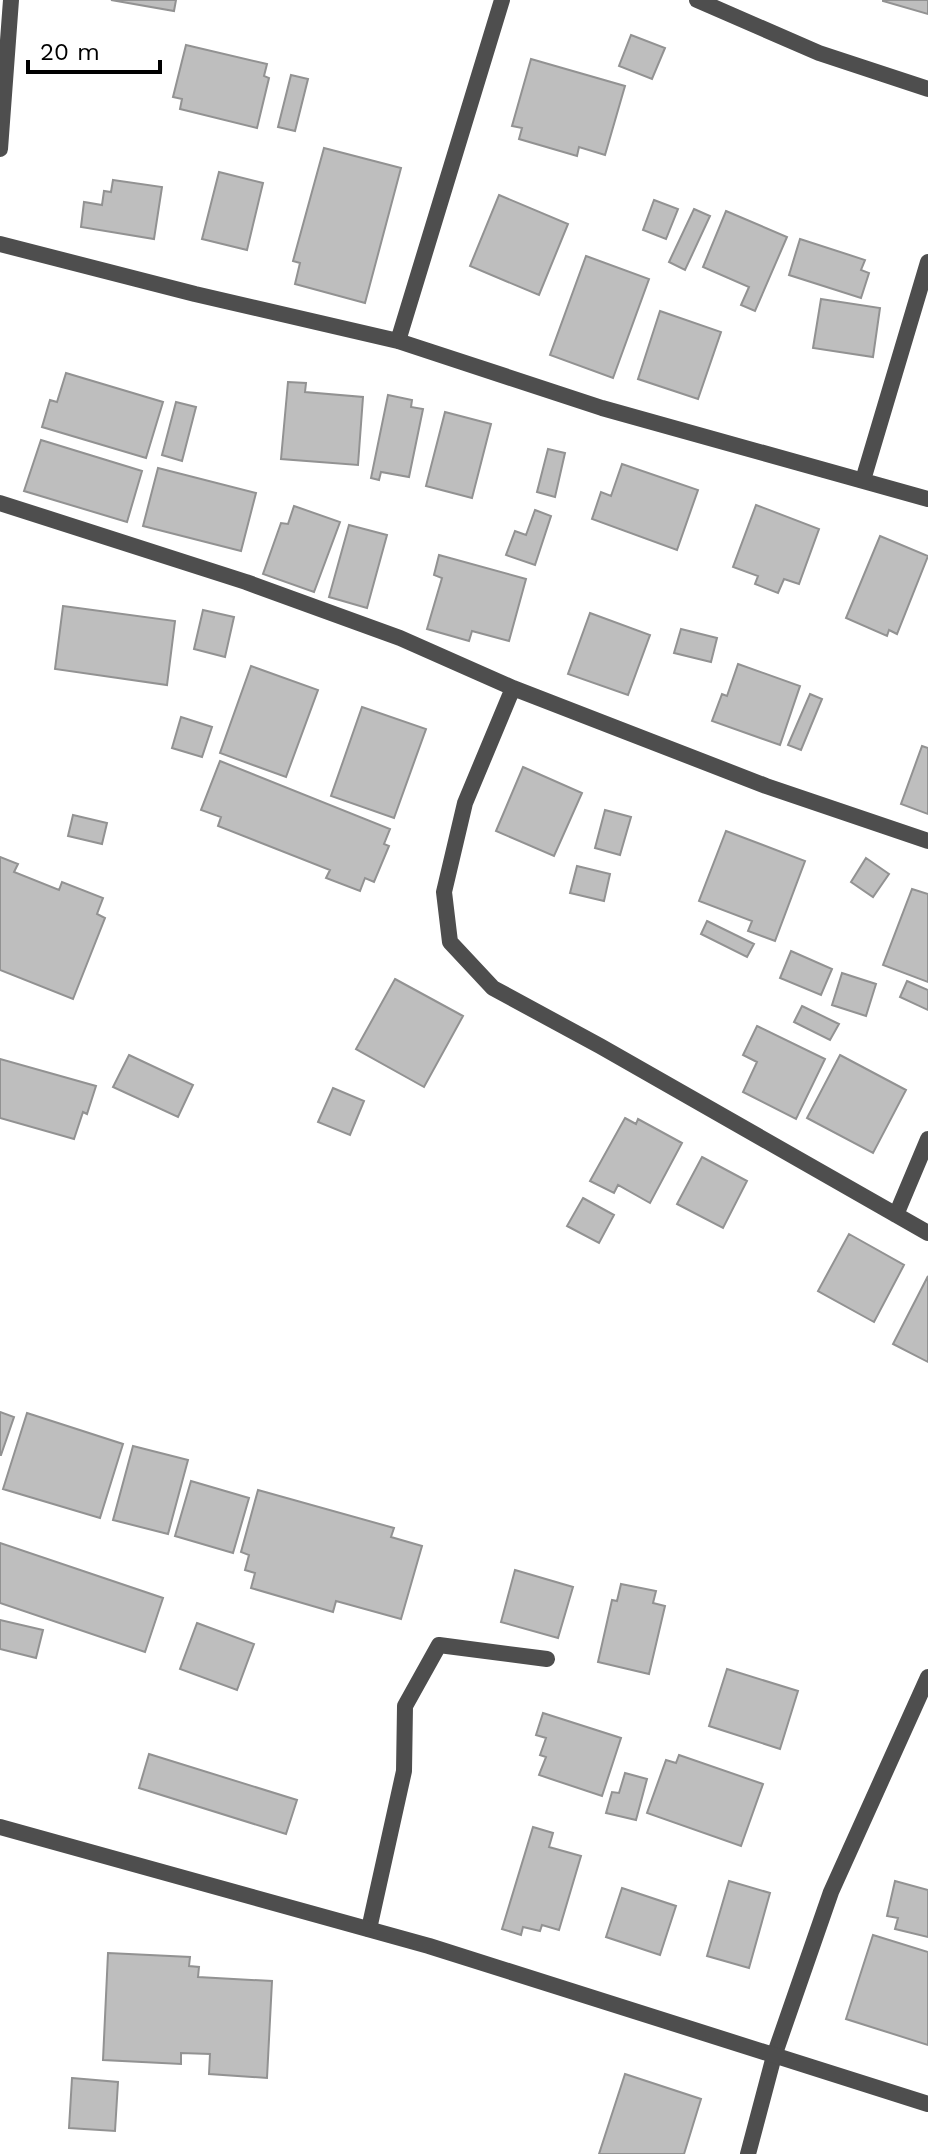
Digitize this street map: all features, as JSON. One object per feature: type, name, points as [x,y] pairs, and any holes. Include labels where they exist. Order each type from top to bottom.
[{"type":"street","points":[[0,149],[11,0]]},
{"type":"street","points":[[398,341],[502,0]]},
{"type":"street","points":[[697,0],[819,53],[928,89]]},
{"type":"street","points":[[0,244],[195,294],[398,341],[602,408],[928,499]]},
{"type":"street","points":[[863,480],[928,262]]},
{"type":"street","points":[[0,503],[260,587],[400,638],[513,688],[766,786],[928,841]]},
{"type":"street","points":[[513,688],[465,803],[444,892],[450,942],[493,988],[928,1233]]},
{"type":"street","points":[[896,1215],[928,1139]]},
{"type":"street","points":[[369,1929],[404,1771],[405,1706],[439,1645],[547,1659]]},
{"type":"street","points":[[748,2154],[774,2056],[831,1892],[928,1677]]},
{"type":"street","points":[[0,1827],[369,1929],[928,2104]]},
{"type":"building","points":[[111,0],[176,0],[174,11]]},
{"type":"building","points":[[883,0],[928,0],[928,14],[883,1]]},
{"type":"building","points":[[631,35],[665,48],[652,79],[619,66]]},
{"type":"building","points":[[186,45],[267,64],[264,76],[269,78],[257,128],[180,109],[182,99],[173,97]]},
{"type":"building","points":[[531,59],[625,86],[605,155],[579,147],[577,156],[519,139],[522,128],[512,126]]},
{"type":"building","points":[[291,75],[308,79],[295,131],[278,127]]},
{"type":"building","points":[[324,148],[401,168],[365,303],[295,284],[300,263],[293,261]]},
{"type":"building","points":[[219,172],[263,183],[247,250],[202,239]]},
{"type":"building","points":[[113,180],[162,187],[154,239],[81,227],[84,202],[102,205],[104,191],[111,192]]},
{"type":"building","points":[[499,195],[568,224],[539,295],[470,266]]},
{"type":"building","points":[[654,200],[678,209],[666,239],[643,230]]},
{"type":"building","points":[[694,209],[710,216],[685,270],[669,262]]},
{"type":"building","points":[[726,211],[787,237],[755,311],[741,305],[749,287],[703,267]]},
{"type":"building","points":[[800,239],[865,260],[861,270],[869,273],[861,298],[789,275]]},
{"type":"building","points":[[586,256],[649,279],[613,378],[550,355]]},
{"type":"building","points":[[821,299],[880,308],[873,357],[813,348]]},
{"type":"building","points":[[660,311],[721,332],[698,399],[638,379]]},
{"type":"building","points":[[66,373],[163,402],[146,458],[42,427],[50,400],[57,402]]},
{"type":"building","points":[[288,382],[306,383],[305,392],[363,397],[358,465],[281,459]]},
{"type":"building","points":[[388,395],[412,400],[411,407],[423,409],[409,477],[381,472],[379,480],[371,478]]},
{"type":"building","points":[[176,402],[196,407],[182,461],[162,455]]},
{"type":"building","points":[[445,412],[491,424],[472,498],[426,486]]},
{"type":"building","points":[[41,440],[142,471],[127,522],[24,491]]},
{"type":"building","points":[[548,449],[565,453],[555,497],[537,492]]},
{"type":"building","points":[[622,464],[698,490],[677,550],[592,519],[601,492],[611,496]]},
{"type":"building","points":[[158,468],[256,493],[241,551],[143,526]]},
{"type":"building","points":[[756,505],[819,529],[799,584],[784,579],[778,593],[755,584],[758,576],[733,567]]},
{"type":"building","points":[[294,506],[340,522],[314,592],[263,574],[281,523],[288,524]]},
{"type":"building","points":[[535,510],[551,516],[535,565],[506,555],[515,531],[526,535]]},
{"type":"building","points":[[349,525],[387,535],[367,608],[329,597]]},
{"type":"building","points":[[880,536],[928,556],[897,634],[889,630],[887,636],[846,618]]},
{"type":"building","points":[[439,555],[526,579],[509,641],[472,631],[469,641],[427,629],[442,578],[434,575]]},
{"type":"building","points":[[63,606],[175,621],[167,685],[55,669]]},
{"type":"building","points":[[203,610],[234,617],[225,657],[194,649]]},
{"type":"building","points":[[590,613],[650,635],[628,695],[568,674]]},
{"type":"building","points":[[681,629],[717,638],[711,662],[674,653]]},
{"type":"building","points":[[738,664],[800,686],[780,745],[712,721],[722,694],[727,696]]},
{"type":"building","points":[[251,666],[318,690],[286,777],[220,753]]},
{"type":"building","points":[[810,694],[822,699],[801,750],[788,745]]},
{"type":"building","points":[[362,707],[426,729],[394,818],[331,796]]},
{"type":"building","points":[[181,717],[212,727],[202,757],[172,748]]},
{"type":"building","points":[[922,746],[928,748],[928,814],[901,804]]},
{"type":"building","points":[[220,761],[390,829],[384,844],[389,846],[374,882],[365,878],[360,891],[326,878],[330,870],[218,826],[221,817],[201,810]]},
{"type":"building","points":[[523,767],[582,793],[554,856],[496,831]]},
{"type":"building","points":[[605,810],[631,817],[620,855],[595,848]]},
{"type":"building","points":[[73,815],[107,823],[102,844],[68,836]]},
{"type":"building","points":[[726,831],[805,861],[775,941],[748,931],[752,921],[699,901]]},
{"type":"building","points":[[0,857],[18,864],[14,872],[59,890],[62,882],[103,898],[97,914],[105,918],[73,999],[0,970]]},
{"type":"building","points":[[866,858],[889,874],[873,897],[851,882]]},
{"type":"building","points":[[577,866],[610,874],[604,901],[570,893]]},
{"type":"building","points":[[912,889],[928,894],[928,982],[883,965]]},
{"type":"building","points":[[707,921],[754,944],[747,957],[701,934]]},
{"type":"building","points":[[791,951],[832,969],[821,995],[780,978]]},
{"type":"building","points":[[842,973],[876,984],[866,1016],[832,1005]]},
{"type":"building","points":[[395,979],[463,1016],[424,1087],[356,1049]]},
{"type":"building","points":[[907,981],[928,990],[928,1010],[900,997]]},
{"type":"building","points":[[802,1006],[839,1024],[830,1040],[794,1022]]},
{"type":"building","points":[[757,1026],[825,1059],[796,1119],[743,1092],[757,1062],[743,1055]]},
{"type":"building","points":[[129,1055],[193,1085],[178,1117],[113,1087]]},
{"type":"building","points":[[840,1055],[906,1090],[873,1153],[807,1118]]},
{"type":"building","points":[[0,1059],[96,1086],[87,1114],[83,1112],[74,1139],[0,1118]]},
{"type":"building","points":[[333,1088],[364,1101],[350,1135],[318,1122]]},
{"type":"building","points":[[625,1118],[636,1124],[638,1119],[682,1143],[650,1203],[618,1185],[614,1193],[590,1181]]},
{"type":"building","points":[[702,1157],[747,1181],[723,1228],[677,1204]]},
{"type":"building","points":[[583,1198],[614,1215],[599,1243],[567,1226]]},
{"type":"building","points":[[849,1234],[904,1265],[874,1322],[818,1291]]},
{"type":"building","points":[[928,1276],[928,1362],[893,1344]]},
{"type":"building","points":[[0,1412],[14,1417],[1,1455],[0,1455]]},
{"type":"building","points":[[27,1413],[123,1444],[100,1518],[3,1489]]},
{"type":"building","points":[[133,1446],[188,1460],[168,1534],[113,1520]]},
{"type":"building","points":[[191,1481],[249,1498],[233,1553],[175,1536]]},
{"type":"building","points":[[258,1490],[394,1528],[391,1537],[422,1546],[401,1619],[336,1601],[333,1612],[251,1588],[255,1573],[245,1570],[249,1555],[241,1552]]},
{"type":"building","points":[[0,1543],[163,1598],[145,1652],[0,1603]]},
{"type":"building","points":[[515,1570],[573,1587],[558,1638],[501,1622]]},
{"type":"building","points":[[621,1584],[656,1591],[653,1603],[665,1606],[649,1674],[598,1662],[612,1600],[617,1601]]},
{"type":"building","points":[[0,1620],[43,1630],[36,1658],[0,1649]]},
{"type":"building","points":[[197,1623],[254,1644],[237,1690],[180,1669]]},
{"type":"building","points":[[727,1669],[798,1691],[780,1749],[709,1726]]},
{"type":"building","points":[[543,1713],[621,1738],[602,1796],[539,1775],[546,1757],[540,1755],[546,1738],[536,1735]]},
{"type":"building","points":[[149,1754],[297,1800],[286,1834],[139,1788]]},
{"type":"building","points":[[679,1755],[763,1784],[741,1846],[647,1813],[666,1760],[676,1763]]},
{"type":"building","points":[[625,1773],[647,1779],[636,1820],[606,1813],[612,1792],[619,1793]]},
{"type":"building","points":[[533,1827],[553,1833],[549,1847],[581,1856],[559,1930],[542,1925],[540,1931],[523,1927],[521,1935],[502,1929]]},
{"type":"building","points":[[729,1881],[770,1893],[749,1968],[707,1956]]},
{"type":"building","points":[[895,1881],[928,1890],[928,1937],[895,1929],[898,1918],[887,1916]]},
{"type":"building","points":[[622,1888],[676,1906],[660,1955],[606,1937]]},
{"type":"building","points":[[873,1935],[928,1952],[928,2045],[846,2019]]},
{"type":"building","points":[[108,1953],[190,1957],[189,1966],[199,1967],[198,1977],[272,1981],[267,2078],[209,2074],[210,2054],[181,2053],[181,2064],[103,2060]]},
{"type":"building","points":[[625,2074],[701,2099],[684,2154],[599,2154]]},
{"type":"building","points":[[72,2078],[118,2082],[115,2131],[69,2128]]}]
